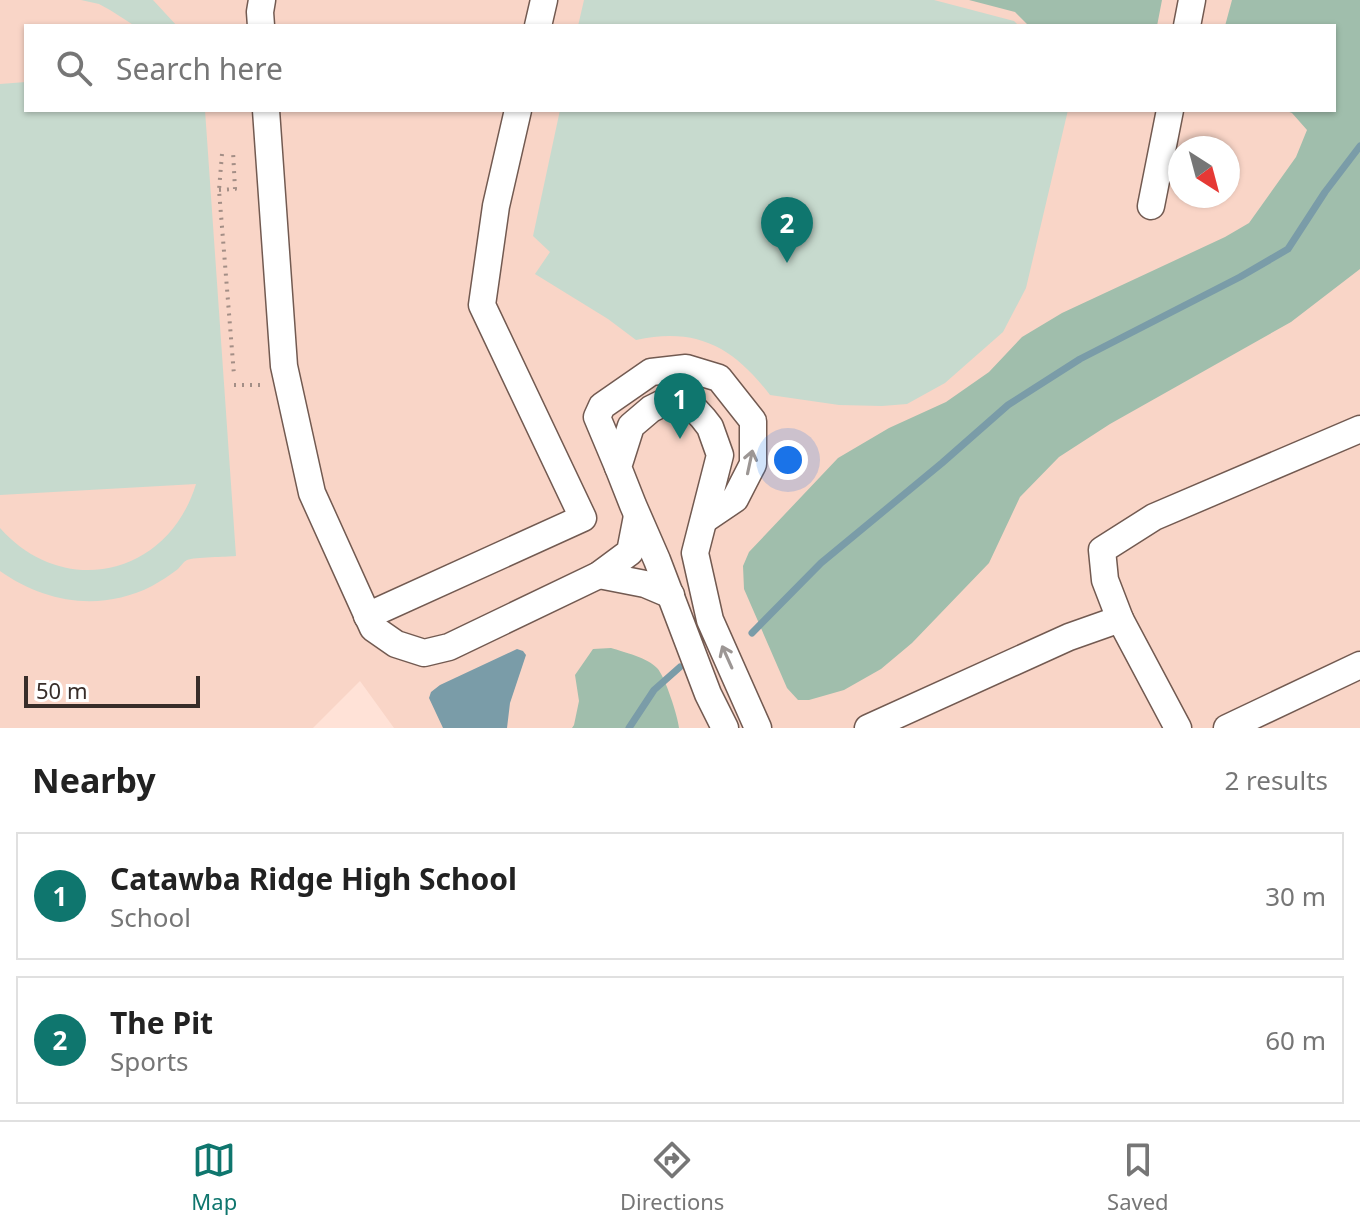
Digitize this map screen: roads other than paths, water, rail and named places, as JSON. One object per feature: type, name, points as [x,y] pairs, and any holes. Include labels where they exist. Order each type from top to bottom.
[{"type":"lane","points":[[261,24],[262,0]]},
{"type":"lane","points":[[538,24],[544,0]]},
{"type":"lane","points":[[1187,24],[1192,0]]},
{"type":"lane","points":[[266,112],[284,366],[312,493],[373,628],[396,644],[424,653],[449,647],[599,575],[630,552],[637,516]]},
{"type":"lane","points":[[367,616],[583,518],[482,305],[496,206],[518,112]]},
{"type":"lane","points":[[1151,206],[1170,112]]},
{"type":"lane","points":[[704,520],[735,499],[753,464],[753,421],[719,378],[686,368],[651,372],[602,406],[597,417],[657,560],[708,694],[725,728]]},
{"type":"lane","points":[[618,467],[631,426],[651,409],[673,398],[691,405],[710,427],[720,455],[695,553],[710,620],[758,728]]},
{"type":"lane","points":[[1178,728],[1120,619],[1105,580],[1102,550],[1154,517],[1360,429]]},
{"type":"lane","points":[[599,575],[645,584],[671,595]]},
{"type":"lane","points":[[868,728],[1069,637],[1120,619]]},
{"type":"lane","points":[[1227,728],[1360,665]]},
{"type":"water","points":[[517,649],[526,655],[510,703],[507,728],[443,728],[429,698],[431,692]]},
{"type":"waterway","points":[[752,633],[821,563],[1008,405],[1080,359],[1288,249],[1360,146]]},
{"type":"waterway","points":[[629,728],[654,690],[680,667]]},
{"type":"place","name":"The Pit","points":[[787,263]]},
{"type":"place","name":"Catawba Ridge High School","points":[[680,439]]}]
